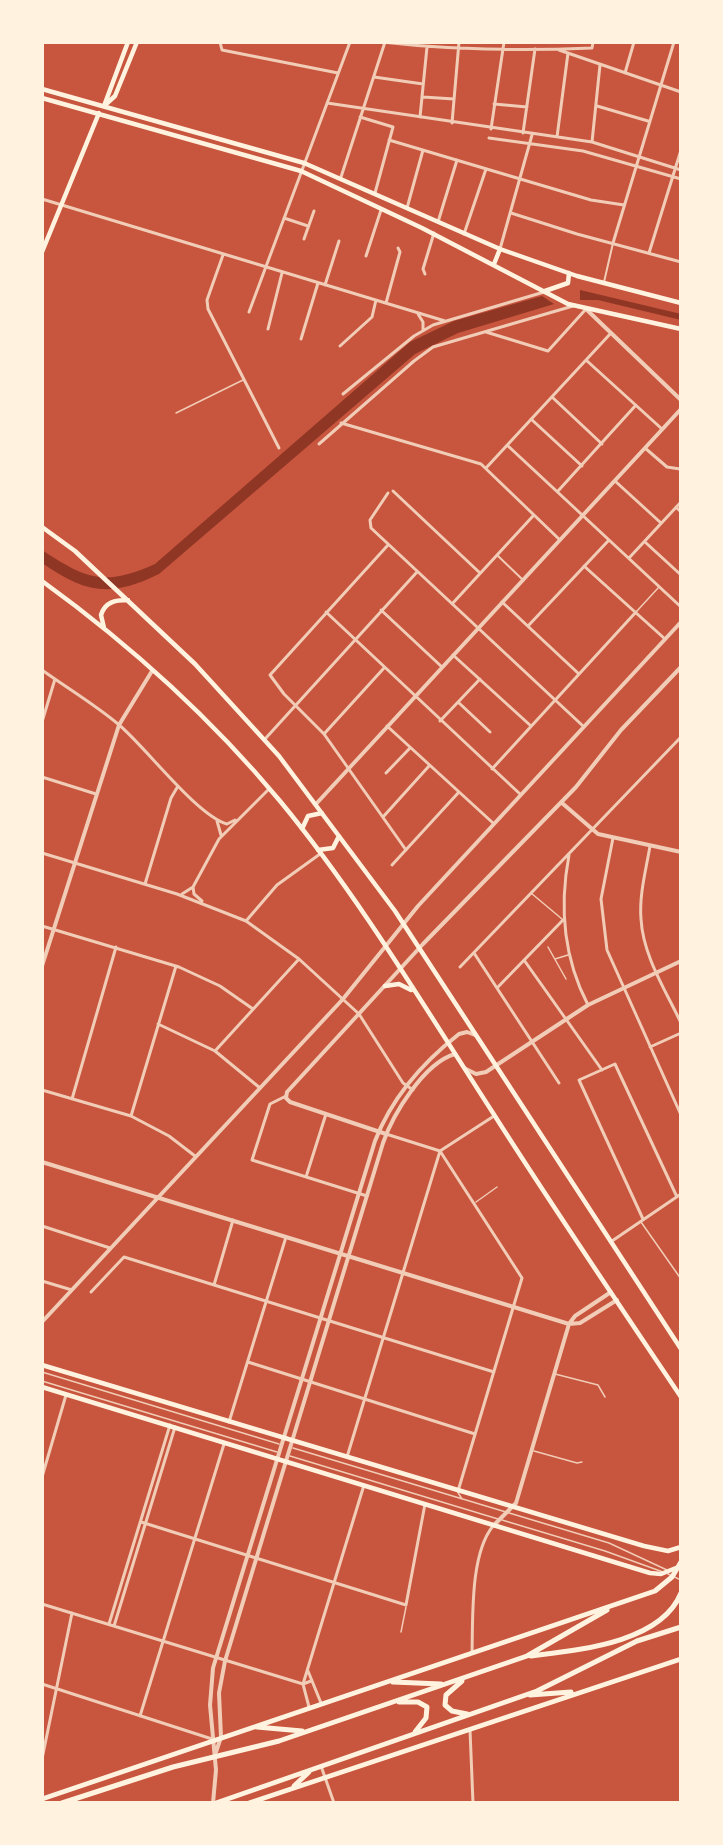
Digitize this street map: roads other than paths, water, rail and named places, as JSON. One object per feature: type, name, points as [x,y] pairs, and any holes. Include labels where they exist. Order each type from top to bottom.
[{"type":"highway","points":[[42,1799],[655,1591],[680,1564]]},
{"type":"highway","points":[[62,1803],[165,1769],[307,1731],[527,1656],[620,1640],[645,1630],[671,1612],[681,1593]]},
{"type":"highway","points":[[527,1656],[603,1612],[631,1599]]},
{"type":"highway","points":[[214,1803],[225,1802],[312,1769],[522,1696],[573,1676],[655,1634],[681,1627]]},
{"type":"highway","points":[[249,1803],[681,1659]]},
{"type":"highway","points":[[470,1714],[452,1711],[445,1705],[444,1700],[455,1685],[477,1673]]},
{"type":"highway","points":[[389,1681],[446,1684]]},
{"type":"highway","points":[[522,1696],[580,1691]]},
{"type":"highway","points":[[392,1702],[418,1702],[427,1707],[426,1718],[414,1734]]},
{"type":"highway","points":[[253,1726],[307,1731]]},
{"type":"highway","points":[[291,1789],[312,1769]]},
{"type":"highway","points":[[93,1792],[98,1780]]},
{"type":"main road","points":[[42,252],[104,106],[128,42]]},
{"type":"main road","points":[[104,106],[115,96],[137,42]]},
{"type":"main road","points":[[122,58],[129,60]]},
{"type":"main road","points":[[42,89],[304,163],[341,177],[500,249],[569,273],[681,303]]},
{"type":"main road","points":[[42,98],[301,171],[434,234],[574,306],[681,329]]},
{"type":"main road","points":[[494,264],[500,249]]},
{"type":"main road","points":[[545,291],[568,283],[569,273]]},
{"type":"main road","points":[[42,527],[75,551],[128,600],[209,678],[265,739],[404,924],[681,1348]]},
{"type":"main road","points":[[42,581],[105,630],[220,736],[269,789],[302,830],[386,949],[681,1397]]},
{"type":"main road","points":[[105,630],[101,621],[102,610],[114,601],[128,600]]},
{"type":"main road","points":[[302,830],[308,816],[322,813]]},
{"type":"main road","points":[[319,852],[333,848],[339,836]]},
{"type":"main road","points":[[385,986],[399,984],[413,991]]},
{"type":"main road","points":[[42,1365],[229,1422],[292,1445],[347,1458],[644,1546],[668,1551],[681,1547]]},
{"type":"main road","points":[[42,1387],[279,1456],[364,1485],[650,1573],[671,1574]]},
{"type":"street","points":[[220,42],[222,50],[338,73]]},
{"type":"street","points":[[249,312],[350,42]]},
{"type":"street","points":[[341,177],[384,42],[427,47],[557,50],[592,48],[593,42]]},
{"type":"street","points":[[452,123],[459,42]]},
{"type":"street","points":[[491,129],[504,42]]},
{"type":"street","points":[[545,49],[547,42]]},
{"type":"street","points":[[625,73],[634,42]]},
{"type":"street","points":[[604,282],[648,121],[674,42]]},
{"type":"street","points":[[420,118],[427,47]]},
{"type":"street","points":[[523,133],[535,49]]},
{"type":"street","points":[[557,50],[681,92]]},
{"type":"street","points":[[557,137],[568,53]]},
{"type":"street","points":[[592,142],[600,64]]},
{"type":"street","points":[[374,77],[423,84]]},
{"type":"street","points":[[422,97],[454,99]]},
{"type":"street","points":[[327,103],[491,129],[592,142],[681,170]]},
{"type":"street","points":[[494,104],[527,107]]},
{"type":"street","points":[[597,106],[648,121]]},
{"type":"street","points":[[360,117],[393,127],[375,193]]},
{"type":"street","points":[[500,249],[532,135]]},
{"type":"street","points":[[489,138],[583,151],[681,179]]},
{"type":"street","points":[[389,140],[591,200],[624,205]]},
{"type":"street","points":[[407,208],[423,150]]},
{"type":"street","points":[[650,253],[681,150]]},
{"type":"street","points":[[438,222],[457,160]]},
{"type":"street","points":[[464,234],[486,169]]},
{"type":"street","points":[[42,199],[445,321]]},
{"type":"street","points":[[366,256],[381,208]]},
{"type":"street","points":[[304,239],[314,211]]},
{"type":"street","points":[[511,213],[681,262]]},
{"type":"street","points":[[284,218],[308,226]]},
{"type":"street","points":[[425,274],[423,269],[434,234]]},
{"type":"street","points":[[325,285],[339,241]]},
{"type":"street","points":[[386,303],[400,252],[398,248]]},
{"type":"street","points":[[223,255],[207,304],[279,448]]},
{"type":"street","points":[[268,329],[282,273]]},
{"type":"street","points":[[301,339],[318,283]]},
{"type":"street","points":[[529,296],[530,284]]},
{"type":"street","points":[[343,394],[423,330],[445,321],[545,291]]},
{"type":"street","points":[[340,346],[372,317],[376,300]]},
{"type":"street","points":[[319,444],[424,354],[444,343],[574,306]]},
{"type":"street","points":[[484,331],[548,351],[586,309],[681,400]]},
{"type":"street","points":[[417,312],[423,322],[423,330]]},
{"type":"street","points":[[486,468],[611,333]]},
{"type":"street","points":[[586,360],[663,430]]},
{"type":"street","points":[[552,397],[602,444]]},
{"type":"street","points":[[558,491],[636,405]]},
{"type":"street","points":[[315,804],[681,409]]},
{"type":"street","points":[[531,419],[582,466]]},
{"type":"street","points":[[341,423],[477,461],[560,540]]},
{"type":"street","points":[[507,445],[681,607]]},
{"type":"street","points":[[645,448],[667,467],[680,469]]},
{"type":"street","points":[[615,481],[661,524]]},
{"type":"street","points":[[480,573],[391,492],[370,520],[371,528],[388,545],[583,726]]},
{"type":"street","points":[[629,558],[681,502]]},
{"type":"street","points":[[676,507],[681,512]]},
{"type":"street","points":[[452,604],[534,516]]},
{"type":"street","points":[[528,626],[609,539]]},
{"type":"street","points":[[645,542],[681,575]]},
{"type":"street","points":[[388,545],[270,675],[324,734],[406,850]]},
{"type":"street","points":[[497,555],[523,580]]},
{"type":"street","points":[[584,566],[665,639]]},
{"type":"street","points":[[265,739],[417,572]]},
{"type":"street","points":[[502,602],[579,674]]},
{"type":"street","points":[[381,610],[442,667]]},
{"type":"street","points":[[326,612],[520,794]]},
{"type":"street","points":[[492,769],[636,612]]},
{"type":"street","points":[[42,1322],[343,999],[386,949],[404,924],[493,823],[681,622]]},
{"type":"street","points":[[453,655],[531,726]]},
{"type":"street","points":[[367,1196],[252,1160],[269,1105],[272,1101],[286,1096],[289,1089],[399,970],[562,803],[621,730],[681,666]]},
{"type":"street","points":[[324,734],[384,668]]},
{"type":"street","points":[[42,670],[119,725],[178,786],[217,820],[227,824],[235,820]]},
{"type":"street","points":[[42,966],[73,862],[119,725],[152,671]]},
{"type":"street","points":[[42,722],[55,679]]},
{"type":"street","points":[[440,721],[480,679]]},
{"type":"street","points":[[458,702],[490,732]]},
{"type":"street","points":[[387,726],[493,823]]},
{"type":"street","points":[[460,967],[681,737]]},
{"type":"street","points":[[386,773],[410,748]]},
{"type":"street","points":[[383,817],[429,765]]},
{"type":"street","points":[[42,777],[96,794]]},
{"type":"street","points":[[145,884],[171,798],[178,786]]},
{"type":"street","points":[[177,894],[187,893],[193,887],[219,839],[235,820],[269,789]]},
{"type":"street","points":[[392,866],[459,792]]},
{"type":"street","points":[[562,803],[592,831],[613,838],[681,852]]},
{"type":"street","points":[[217,820],[221,831],[219,839]]},
{"type":"street","points":[[613,838],[603,881],[600,911],[607,950],[622,988],[681,1115]]},
{"type":"street","points":[[650,846],[642,892],[641,921],[657,972],[681,1023]]},
{"type":"street","points":[[42,852],[206,903],[246,921],[299,959],[359,1014],[405,1085],[413,1090]]},
{"type":"street","points":[[246,921],[277,885],[319,852]]},
{"type":"street","points":[[569,854],[563,891],[563,920],[568,955],[588,1005]]},
{"type":"street","points":[[193,887],[194,894],[206,903]]},
{"type":"street","points":[[681,901],[681,926]]},
{"type":"street","points":[[497,988],[563,920]]},
{"type":"street","points":[[42,926],[176,966],[220,986],[253,1009]]},
{"type":"street","points":[[72,1099],[116,947]]},
{"type":"street","points":[[474,953],[559,1083]]},
{"type":"street","points":[[215,1051],[299,959]]},
{"type":"street","points":[[524,960],[602,1070]]},
{"type":"street","points":[[464,1067],[479,1074],[496,1066],[588,1005],[681,961]]},
{"type":"street","points":[[131,1116],[176,966]]},
{"type":"street","points":[[158,1024],[215,1051],[261,1088]]},
{"type":"street","points":[[216,1756],[210,1694],[216,1658],[379,1131],[405,1085],[448,1043],[462,1033],[475,1035]]},
{"type":"street","points":[[650,1047],[681,1033]]},
{"type":"street","points":[[214,1803],[216,1756],[221,1737],[219,1693],[225,1660],[386,1134],[413,1090],[442,1060],[455,1054]]},
{"type":"street","points":[[642,1220],[579,1080],[615,1064],[676,1197]]},
{"type":"street","points":[[42,1090],[131,1116],[169,1136],[195,1156]]},
{"type":"street","points":[[286,1096],[290,1102],[440,1151],[522,1278],[457,1491]]},
{"type":"street","points":[[306,1177],[326,1114]]},
{"type":"street","points":[[347,1458],[440,1151],[494,1116]]},
{"type":"street","points":[[42,1162],[569,1323],[580,1323],[617,1300]]},
{"type":"street","points":[[610,1242],[681,1194]]},
{"type":"street","points":[[214,1285],[232,1220]]},
{"type":"street","points":[[42,1226],[110,1248]]},
{"type":"street","points":[[229,1422],[286,1237]]},
{"type":"street","points":[[91,1292],[124,1257],[494,1372]]},
{"type":"street","points":[[42,1281],[72,1290]]},
{"type":"street","points":[[472,1653],[475,1578],[488,1533],[513,1508],[569,1323],[575,1316],[611,1292]]},
{"type":"street","points":[[248,1362],[475,1434]]},
{"type":"street","points":[[42,1477],[66,1395]]},
{"type":"street","points":[[109,1625],[172,1426]]},
{"type":"street","points":[[114,1626],[146,1524],[172,1426]]},
{"type":"street","points":[[140,1716],[225,1442]]},
{"type":"street","points":[[309,1708],[303,1684],[364,1485]]},
{"type":"street","points":[[141,1522],[406,1605],[425,1504]]},
{"type":"street","points":[[133,1546],[138,1548]]},
{"type":"street","points":[[128,1564],[133,1565]]},
{"type":"street","points":[[42,1604],[303,1684],[311,1681]]},
{"type":"street","points":[[42,1759],[72,1613]]},
{"type":"street","points":[[307,1669],[321,1704]]},
{"type":"street","points":[[42,1684],[213,1740]]},
{"type":"street","points":[[470,1728],[473,1803]]},
{"type":"street","points":[[321,1766],[334,1803]]},
{"type":"street","points":[[256,1800],[267,1803]]},
{"type":"lane","points":[[176,413],[244,380]]},
{"type":"lane","points":[[636,612],[660,586]]},
{"type":"lane","points":[[530,892],[563,920]]},
{"type":"lane","points":[[548,947],[566,979]]},
{"type":"lane","points":[[555,959],[568,955]]},
{"type":"lane","points":[[474,1203],[497,1187]]},
{"type":"lane","points":[[642,1220],[681,1279]]},
{"type":"lane","points":[[42,1372],[283,1442]]},
{"type":"lane","points":[[554,1373],[598,1385],[605,1397]]},
{"type":"lane","points":[[42,1381],[279,1456]]},
{"type":"lane","points":[[292,1445],[463,1500],[609,1543],[681,1579]]},
{"type":"lane","points":[[531,1451],[577,1463],[582,1462]]},
{"type":"lane","points":[[288,1459],[605,1551],[671,1574]]},
{"type":"lane","points":[[457,1491],[463,1500]]},
{"type":"lane","points":[[401,1632],[406,1605]]}]
